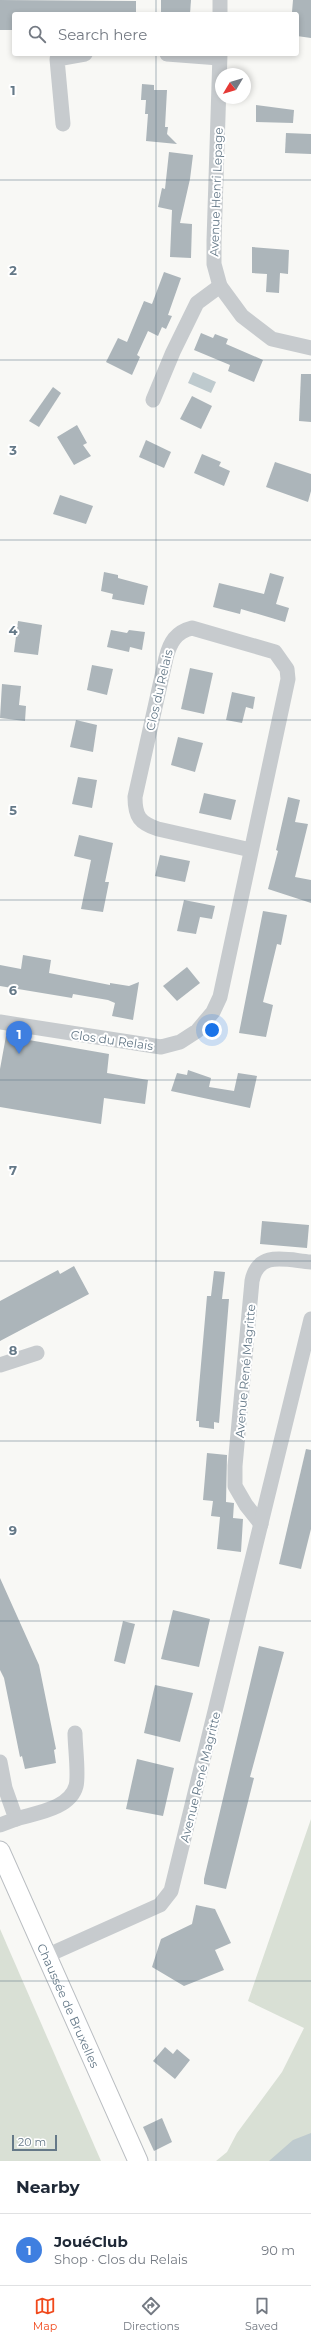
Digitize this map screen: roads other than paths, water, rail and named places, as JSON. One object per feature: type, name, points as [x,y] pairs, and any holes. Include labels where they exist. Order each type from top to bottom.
[{"type":"main road","name":"Chaussée de Bruxelles","points":[[0,1851],[138,2161]]},
{"type":"street","points":[[220,0],[220,12]]},
{"type":"street","points":[[62,124],[58,59],[74,56]]},
{"type":"street","name":"Avenue Henri Lepage","points":[[220,56],[214,241],[214,264],[220,286],[242,316],[272,339],[311,348]]},
{"type":"street","points":[[153,400],[173,352],[197,303],[220,286]]},
{"type":"street","name":"Clos du Relais","points":[[0,1022],[152,1046],[171,1045],[191,1036],[213,1012],[220,997],[285,695],[288,679],[287,669],[275,652],[264,648],[192,628],[181,631],[170,644],[166,658],[136,797],[137,816],[145,825],[158,830],[251,850]]},
{"type":"street","name":"Avenue René Magritte","points":[[261,1524],[246,1505],[235,1486],[235,1466],[252,1281],[256,1267],[265,1260],[311,1262]]},
{"type":"street","name":"Avenue René Magritte","points":[[46,1956],[160,1904],[171,1891],[311,1319]]},
{"type":"street","points":[[0,1365],[37,1353]]},
{"type":"street","points":[[0,1825],[44,1811],[68,1800],[76,1786],[75,1734]]},
{"type":"street","points":[[0,1762],[5,1788],[16,1819]]},
{"type":"place","name":"JouéClub","points":[[19,1054]]}]
